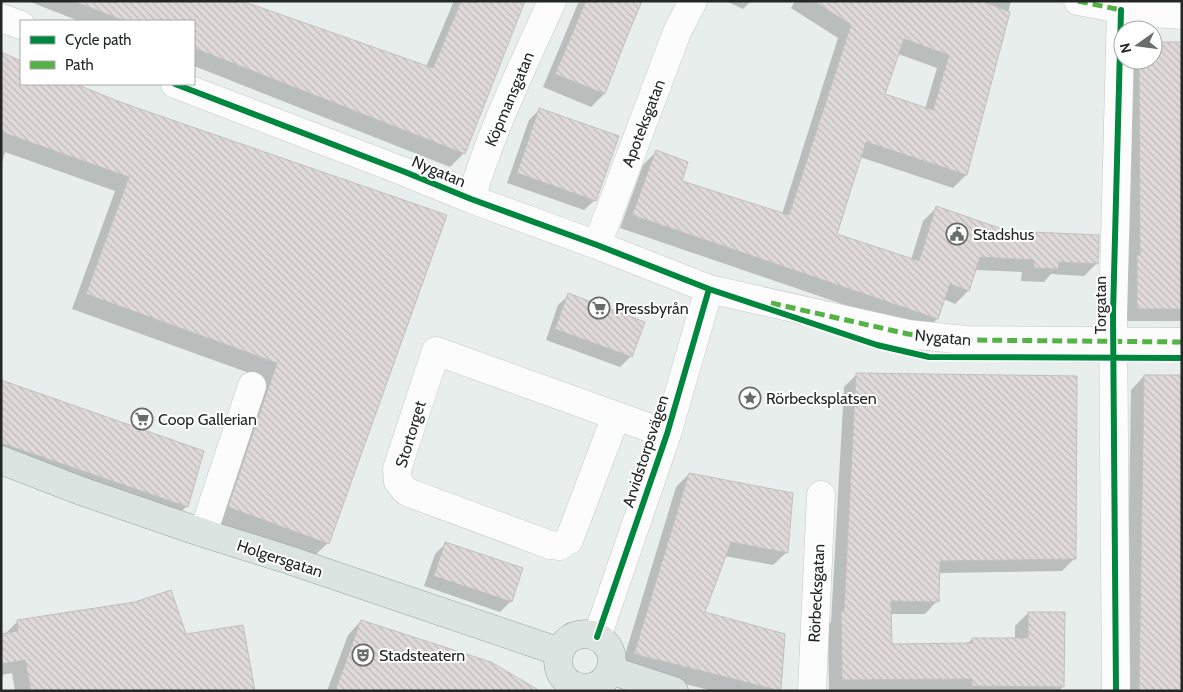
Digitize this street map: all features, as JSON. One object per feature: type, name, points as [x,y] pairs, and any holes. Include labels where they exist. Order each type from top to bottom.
[{"type":"main road","name":"Holgersgatan","points":[[1,460],[81,491],[202,533],[289,560],[560,652]]},
{"type":"main road","points":[[586,634],[597,637],[603,641],[610,651],[612,658],[610,670],[606,677],[597,685],[589,688],[575,689],[561,673],[558,665],[560,652],[565,643],[575,636],[586,634]]},
{"type":"main road","points":[[610,670],[674,691]]},
{"type":"street","name":"Köpmansgatan","points":[[471,200],[480,169],[504,109],[552,1]]},
{"type":"street","name":"Apoteksgatan","points":[[597,245],[677,32],[692,1]]},
{"type":"street","points":[[1078,1],[1121,10],[1182,15]]},
{"type":"street","name":"Torgatan","points":[[1116,691],[1114,342],[1121,10]]},
{"type":"street","points":[[1,18],[20,25]]},
{"type":"street","name":"Nygatan","points":[[178,85],[406,172],[471,200],[701,285],[908,334],[965,340],[1182,342]]},
{"type":"street","name":"Arvidstorpsvägen","points":[[597,637],[667,434],[701,285]]},
{"type":"street","name":"Stortorget","points":[[616,416],[569,540],[560,546],[550,545],[407,492],[398,482],[397,469],[436,351],[667,434]]},
{"type":"street","points":[[202,533],[252,386]]},
{"type":"street","name":"Rörbecksgatan","points":[[812,691],[821,495]]},
{"type":"building","points":[[78,1],[242,1],[433,68],[461,1],[525,1],[465,154],[195,48],[195,20],[122,20],[78,3]]},
{"type":"building","points":[[586,1],[642,1],[605,94],[555,74]]},
{"type":"building","points":[[814,1],[982,1],[1010,12],[967,175],[866,142],[837,234],[919,261],[936,206],[1008,231],[1099,235],[1098,264],[1059,262],[1058,269],[1034,268],[1034,260],[980,257],[969,291],[950,284],[938,319],[632,215],[656,150],[688,162],[682,181],[789,215],[851,25]],"holes":[[[904,39],[949,55],[933,110],[885,94]]]},
{"type":"building","points":[[1163,42],[1182,42],[1182,309],[1137,309],[1137,255],[1140,255],[1139,70],[1163,70]]},
{"type":"building","points":[[1,52],[20,61],[20,85],[78,85],[120,102],[447,215],[329,544],[228,507],[277,363],[86,294],[129,177],[1,132]]},
{"type":"building","points":[[539,108],[619,136],[596,201],[517,173]]},
{"type":"building","points":[[568,293],[645,322],[632,357],[555,329]]},
{"type":"building","points":[[856,373],[1077,376],[1076,559],[940,561],[939,602],[891,601],[892,644],[972,643],[972,638],[1028,638],[1028,612],[1065,612],[1064,687],[972,686],[972,679],[842,680],[841,611],[844,611]]},
{"type":"building","points":[[1144,375],[1182,375],[1182,691],[1139,691]]},
{"type":"building","points":[[1,380],[204,451],[188,507],[1,443]]},
{"type":"building","points":[[689,473],[793,493],[788,553],[731,542],[705,612],[785,634],[781,691],[634,654]]},
{"type":"building","points":[[445,542],[523,568],[512,602],[434,576]]},
{"type":"building","points":[[171,590],[186,634],[243,625],[255,691],[31,691],[25,660],[1,664],[1,634],[18,631],[17,620],[135,602]]},
{"type":"building","points":[[361,620],[491,662],[540,691],[335,691]]},
{"type":"marked path","points":[[1078,1],[1121,10],[1121,14]]},
{"type":"marked path","points":[[771,303],[908,334],[965,340],[1182,342]]},
{"type":"cycle path","points":[[1116,691],[1113,314],[1121,10]]},
{"type":"cycle path","points":[[178,85],[709,289],[667,434],[597,637]]},
{"type":"cycle path","points":[[709,289],[877,345],[929,357],[1182,358]]},
{"type":"place","name":"Stadshus","points":[[957,234]]},
{"type":"place","name":"Pressbyrån","points":[[599,308]]},
{"type":"place","name":"Rörbecksplatsen","points":[[750,398]]},
{"type":"place","name":"Coop Gallerian","points":[[142,419]]},
{"type":"place","name":"Stadsteatern","points":[[363,655]]}]
